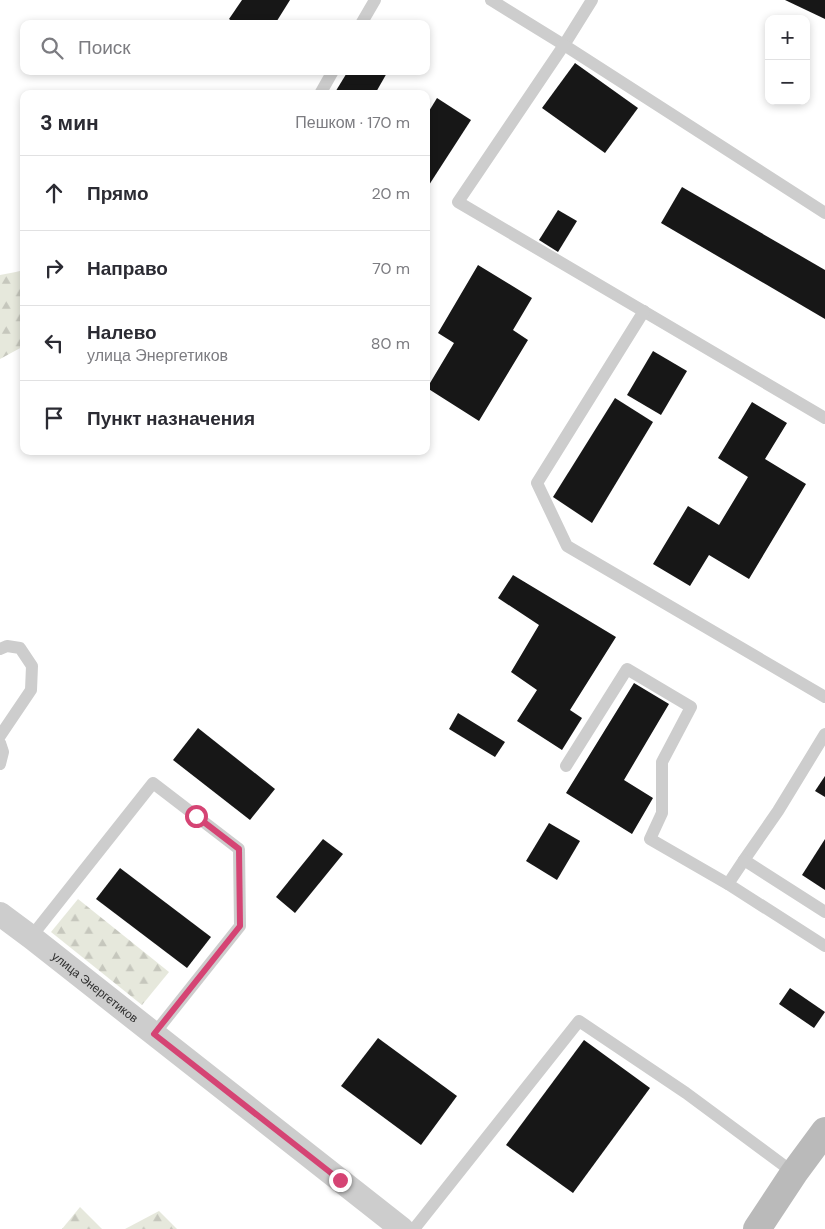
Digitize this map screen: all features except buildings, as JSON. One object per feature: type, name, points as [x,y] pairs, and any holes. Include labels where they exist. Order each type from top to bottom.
[{"type":"main road","points":[[757,1229],[794,1173],[825,1131]]},
{"type":"street","name":"улица Энергетиков","points":[[0,914],[402,1229]]},
{"type":"lane","points":[[364,20],[376,0]]},
{"type":"lane","points":[[491,0],[825,213]]},
{"type":"lane","points":[[592,0],[564,45],[458,202],[825,418]]},
{"type":"lane","points":[[322,90],[331,75]]},
{"type":"lane","points":[[644,312],[537,483],[567,546],[825,697]]},
{"type":"lane","points":[[0,649],[7,646],[20,648],[32,666],[31,690],[0,736]]},
{"type":"lane","points":[[566,766],[627,669],[691,707],[662,762],[662,813],[650,839],[728,884],[825,946]]},
{"type":"lane","points":[[728,884],[778,812],[825,734]]},
{"type":"lane","points":[[0,743],[3,752],[0,764]]},
{"type":"lane","points":[[31,938],[153,783],[239,849],[240,926],[154,1034]]},
{"type":"lane","points":[[744,860],[825,912]]},
{"type":"lane","points":[[414,1229],[578,1021],[686,1093],[794,1173]]},
{"type":"green space","points":[[20,271],[20,348],[0,359],[0,275]]},
{"type":"green space","points":[[78,899],[169,972],[142,1005],[51,932]]},
{"type":"green space","points":[[80,1207],[102,1229],[62,1229]]},
{"type":"green space","points":[[159,1211],[177,1229],[125,1229]]},
{"type":"route","points":[[196,816],[239,849],[240,926],[154,1034],[340,1180]]}]
